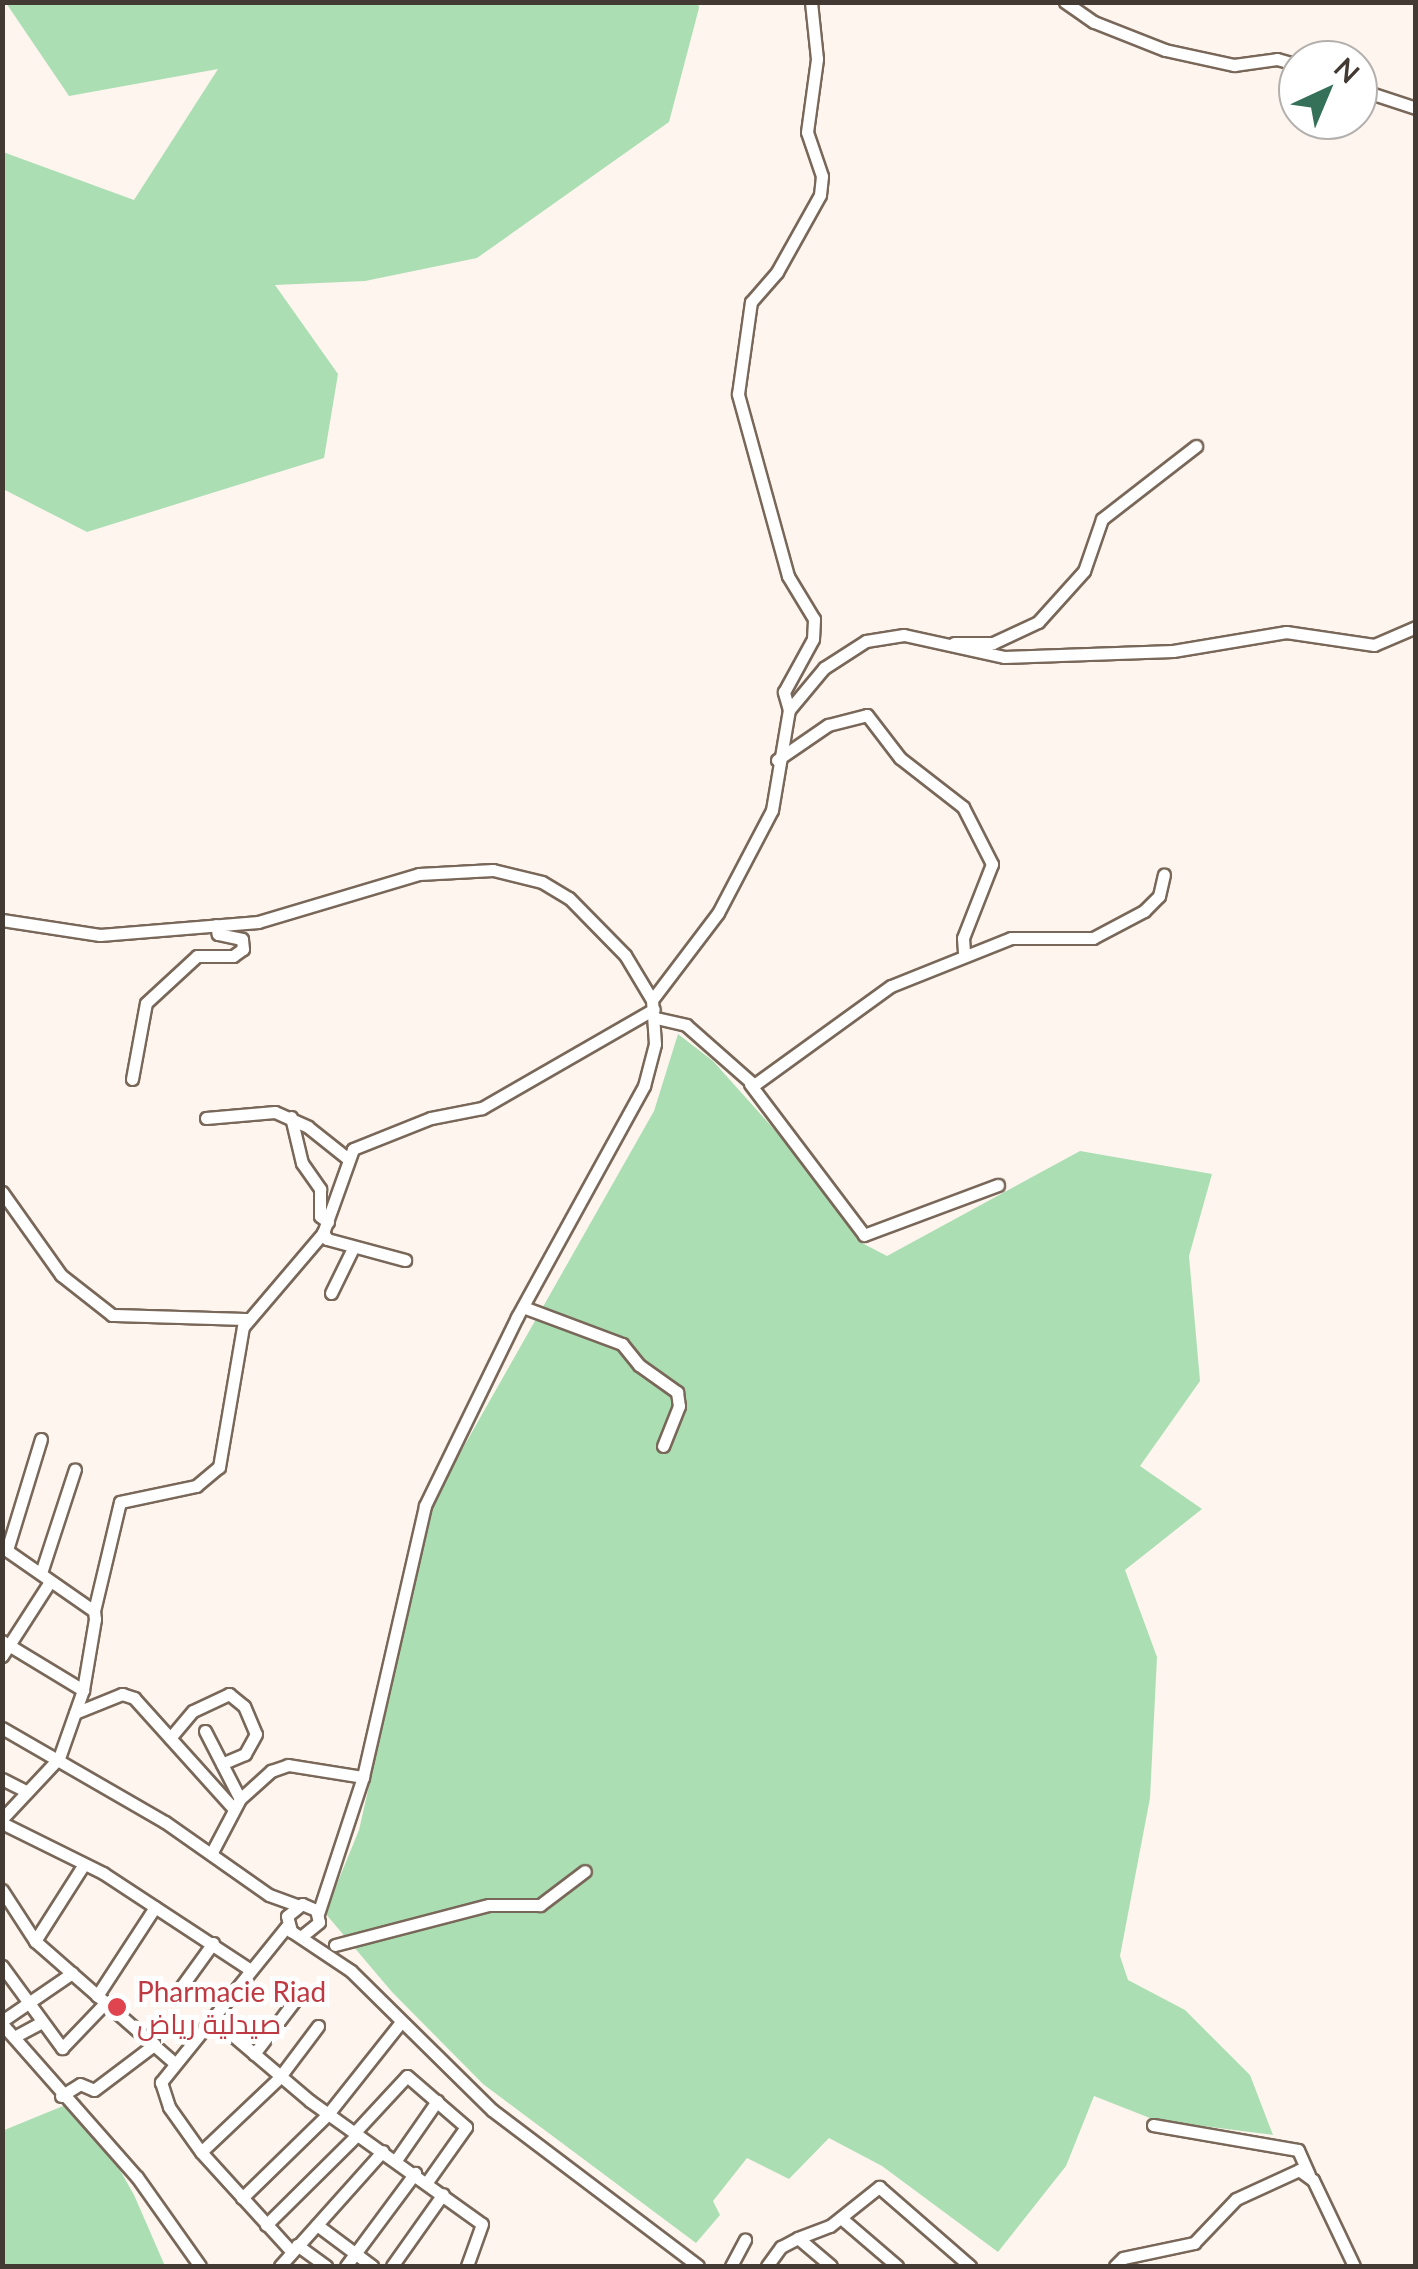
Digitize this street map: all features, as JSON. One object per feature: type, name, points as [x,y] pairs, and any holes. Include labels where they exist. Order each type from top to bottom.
[{"type":"street","points":[[789,710],[784,692],[812,639],[814,619],[788,576],[738,394],[751,302],[777,272],[820,195],[820,167],[807,132],[817,59],[811,2]]},
{"type":"street","points":[[1065,2],[1094,22],[1166,50],[1234,65],[1266,59],[1278,61]]},
{"type":"street","points":[[1378,96],[1416,108]]},
{"type":"street","points":[[930,640],[987,644],[1030,628],[1076,583],[1102,518],[1196,446]]},
{"type":"street","points":[[318,1918],[363,1777],[424,1506],[523,1307],[644,1086],[654,1009],[718,913],[758,840],[778,790],[778,760],[789,710],[804,686],[852,648],[890,634],[1004,657],[1173,651],[1286,632],[1374,645],[1416,628]]},
{"type":"street","points":[[778,760],[828,725],[862,714],[900,758],[963,808],[992,864],[963,938],[964,953]]},
{"type":"street","points":[[2,920],[67,935],[216,925],[280,918],[419,874],[493,870],[542,882],[569,898],[625,955],[654,1009],[686,1025],[750,1084],[864,1236],[998,1185]]},
{"type":"street","points":[[750,1084],[872,996],[964,953],[1028,935],[1093,938],[1144,911],[1159,896],[1164,874]]},
{"type":"street","points":[[132,1080],[146,1003],[196,956],[233,956],[243,949],[242,940],[218,934],[216,925]]},
{"type":"street","points":[[405,1260],[383,1249],[353,1248],[327,1240],[326,1227],[347,1158],[360,1145],[430,1118],[482,1108],[654,1009]]},
{"type":"street","points":[[206,1118],[220,1120],[234,1111],[292,1117],[347,1158]]},
{"type":"street","points":[[292,1117],[302,1163],[322,1194],[320,1216],[326,1227]]},
{"type":"street","points":[[2,1192],[61,1275],[112,1315],[248,1319]]},
{"type":"street","points":[[249,1969],[84,1864],[2,1821],[59,1758],[94,1648],[94,1610],[120,1502],[196,1486],[219,1467],[233,1358],[248,1319],[326,1227]]},
{"type":"street","points":[[331,1294],[353,1248]]},
{"type":"street","points":[[523,1307],[622,1344],[639,1365],[677,1392],[680,1406],[663,1446]]},
{"type":"street","points":[[41,1440],[5,1549],[94,1610]]},
{"type":"street","points":[[75,1469],[45,1578],[5,1648],[83,1690]]},
{"type":"street","points":[[170,1738],[193,1710],[229,1694],[244,1706],[256,1734],[246,1754],[222,1764]]},
{"type":"street","points":[[75,1713],[128,1695],[236,1804]]},
{"type":"street","points":[[2,1728],[59,1758],[269,1895],[297,1904],[318,1918],[351,1971]]},
{"type":"street","points":[[206,1732],[236,1804]]},
{"type":"street","points":[[211,1854],[236,1804],[271,1771],[288,1765],[363,1777]]},
{"type":"street","points":[[2,1779],[27,1792]]},
{"type":"street","points":[[36,1941],[84,1864]]},
{"type":"street","points":[[335,1944],[489,1905],[540,1905],[585,1871]]},
{"type":"street","points":[[293,1929],[297,1904],[329,1880]]},
{"type":"street","points":[[2,1890],[36,1941],[173,2062]]},
{"type":"street","points":[[269,1895],[293,1929],[351,1971],[492,2110],[698,2266]]},
{"type":"street","points":[[2,1966],[64,2047],[101,2000],[155,1907]]},
{"type":"street","points":[[318,1918],[293,1929],[249,1969],[173,2062],[162,2093],[201,2152],[266,2225],[294,2248],[326,2266]]},
{"type":"street","points":[[179,1990],[213,1943]]},
{"type":"street","points":[[72,1973],[2,2022],[61,2096],[137,2177],[200,2266]]},
{"type":"street","points":[[254,2054],[298,1995]]},
{"type":"street","points":[[211,2017],[279,2078],[415,2173],[485,2228],[466,2266]]},
{"type":"street","points":[[14,2037],[42,2022]]},
{"type":"street","points":[[242,2198],[328,2114],[401,2022]]},
{"type":"street","points":[[201,2152],[279,2078],[318,2026]]},
{"type":"street","points":[[61,2096],[80,2084],[94,2090],[154,2044]]},
{"type":"street","points":[[266,2225],[356,2133],[405,2075],[466,2128],[427,2182]]},
{"type":"street","points":[[396,2160],[437,2101]]},
{"type":"street","points":[[1153,2124],[1298,2150],[1354,2266]]},
{"type":"street","points":[[280,2266],[383,2151]]},
{"type":"street","points":[[1115,2266],[1123,2258],[1194,2243],[1236,2199],[1288,2172],[1309,2175]]},
{"type":"street","points":[[346,2266],[415,2173]]},
{"type":"street","points":[[767,2266],[781,2246],[841,2218],[879,2187],[970,2266]]},
{"type":"street","points":[[392,2266],[443,2194]]},
{"type":"street","points":[[841,2218],[897,2266]]},
{"type":"street","points":[[317,2225],[372,2266]]},
{"type":"street","points":[[798,2238],[832,2266]]},
{"type":"street","points":[[731,2266],[746,2240]]},
{"type":"green space","points":[[698,2],[699,8],[669,122],[477,258],[365,281],[275,285],[338,374],[324,458],[87,532],[3,489],[3,152],[134,200],[218,69],[69,96],[6,3]]},
{"type":"green space","points":[[678,1034],[713,1061],[782,1138],[860,1242],[887,1256],[1080,1151],[1212,1174],[1189,1256],[1200,1381],[1140,1466],[1202,1509],[1125,1570],[1157,1657],[1150,1798],[1120,1956],[1128,1980],[1185,2010],[1250,2075],[1273,2135],[1155,2120],[1094,2096],[1066,2166],[998,2252],[882,2166],[829,2138],[789,2179],[747,2158],[713,2201],[720,2215],[696,2243],[483,2084],[392,1992],[325,1913],[359,1830],[434,1499],[654,1111]]},
{"type":"green space","points":[[80,2099],[134,2195],[165,2266],[3,2266],[2,2131]]},
{"type":"place","name":"Pharmacie Riad صيدلية رياض","points":[[117,2007]]}]
